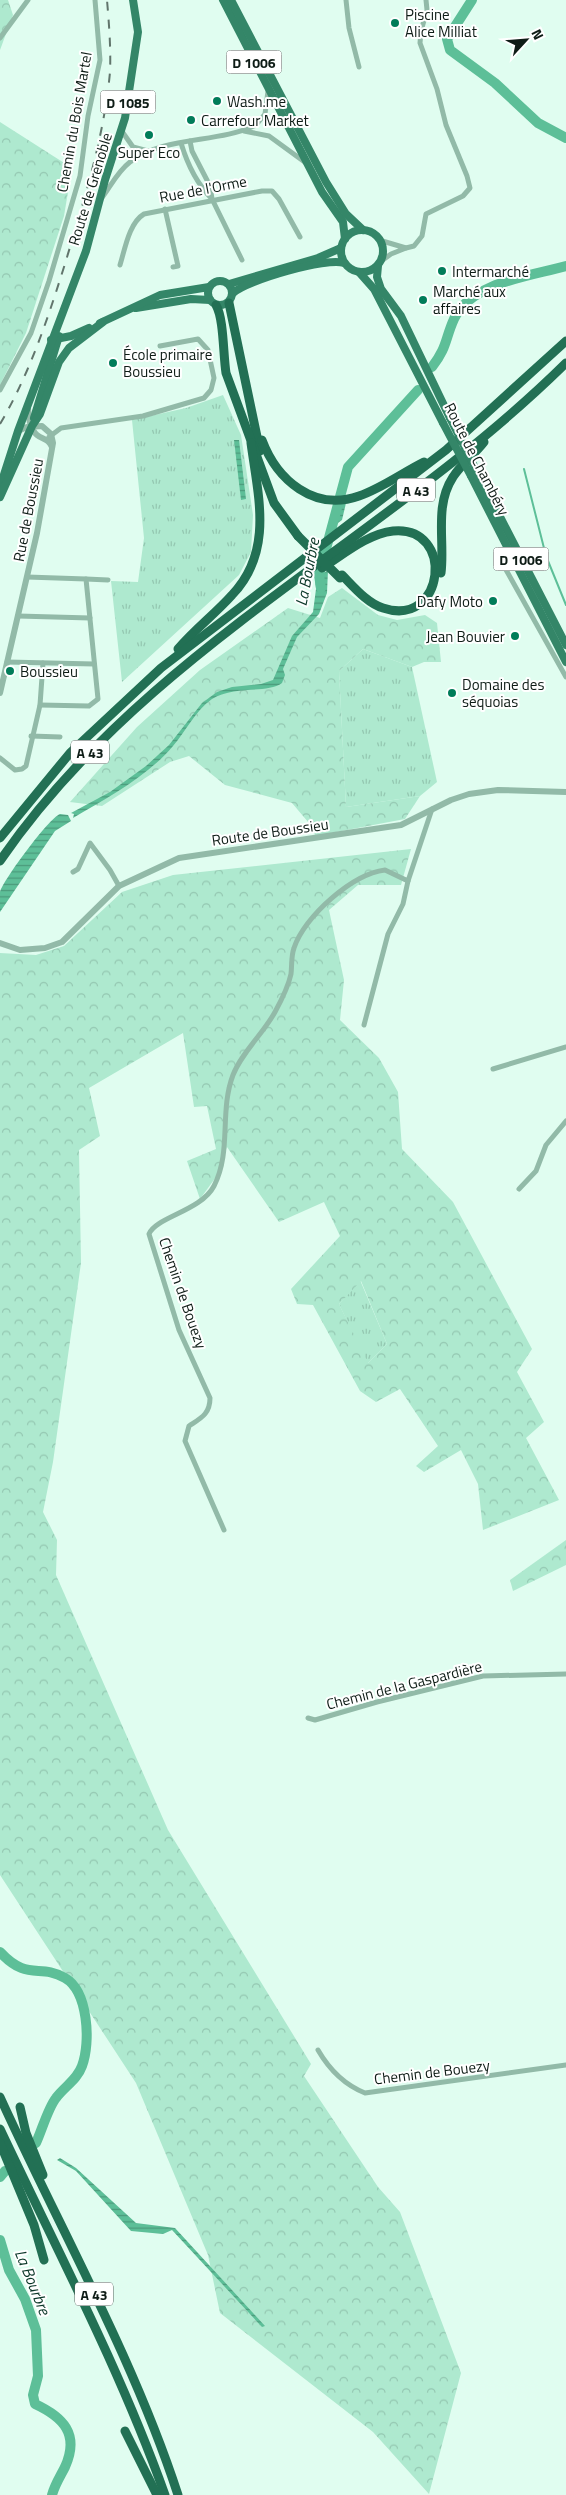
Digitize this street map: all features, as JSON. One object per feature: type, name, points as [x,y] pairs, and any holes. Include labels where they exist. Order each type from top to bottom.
[{"type":"highway","points":[[213,302],[220,314],[222,351],[226,373],[274,503],[299,535],[367,604],[383,612],[404,615],[425,605],[434,596],[439,584],[441,570],[442,516],[445,492],[461,466],[494,430]]},
{"type":"highway","points":[[229,303],[259,450],[274,497],[299,535]]},
{"type":"highway","name":"A 43","points":[[0,838],[70,753],[161,668],[446,450],[518,387],[566,341]]},
{"type":"highway","name":"A 43","points":[[0,861],[60,784],[103,738],[171,676],[290,585],[312,571],[494,430],[566,363]]},
{"type":"highway","points":[[255,425],[271,461],[286,480],[311,496],[331,500],[348,499],[372,491],[446,450]]},
{"type":"highway","points":[[161,668],[188,636],[232,596],[253,567],[260,540],[260,516],[251,442]]},
{"type":"highway","points":[[312,571],[381,534],[404,531],[417,536],[429,547],[435,560],[434,585],[426,599],[406,610],[382,608],[369,600],[341,576]]},
{"type":"highway","name":"A 43","points":[[0,2097],[88,2281],[145,2407],[178,2495]]},
{"type":"highway","points":[[20,2107],[30,2144],[88,2281]]},
{"type":"highway","name":"A 43","points":[[0,2129],[108,2355],[165,2495]]},
{"type":"highway","points":[[0,2142],[28,2209],[44,2260]]},
{"type":"highway","points":[[125,2430],[157,2495]]},
{"type":"main road","name":"Route de Grenoble","points":[[32,432],[55,340],[86,251],[125,118],[138,32],[134,0]]},
{"type":"main road","name":"D 1006","points":[[223,0],[326,200],[343,222],[345,239]]},
{"type":"main road","name":"D 1006","points":[[231,0],[326,182],[346,214],[363,230]]},
{"type":"main road","points":[[55,340],[102,322],[160,295],[209,287],[216,281],[228,284],[333,254],[341,248],[345,239],[353,232],[363,230],[369,232],[379,240],[383,254],[379,264],[365,272],[359,272],[350,269],[344,263],[341,248]]},
{"type":"main road","points":[[129,309],[191,299],[229,303],[233,293],[240,287],[261,278],[330,261],[344,263]]},
{"type":"main road","name":"Route de Chambéry","points":[[379,264],[377,277],[381,289],[401,316],[447,421]]},
{"type":"main road","name":"Route de Chambéry","points":[[359,272],[374,289],[447,421],[566,662]]},
{"type":"main road","points":[[228,284],[233,293]]},
{"type":"main road","points":[[209,287],[213,302]]},
{"type":"main road","points":[[32,432],[60,362],[69,348],[102,322]]},
{"type":"main road","name":"Route de Grenoble","points":[[18,431],[55,340]]},
{"type":"main road","points":[[40,414],[42,426]]},
{"type":"main road","name":"D 1085","points":[[0,498],[2,484],[18,431]]},
{"type":"main road","name":"D 1085","points":[[2,484],[32,432]]},
{"type":"main road","name":"Route de Chambéry","points":[[474,474],[566,646]]},
{"type":"street","points":[[0,38],[28,0]]},
{"type":"street","name":"Chemin du Bois Martel","points":[[0,390],[31,333],[49,281],[80,176],[88,116],[100,60],[95,0]]},
{"type":"street","points":[[379,264],[391,254],[414,246],[422,236],[426,214],[463,196],[470,188],[446,125],[438,89],[420,43],[421,31],[427,10],[426,0]]},
{"type":"street","points":[[348,1],[349,28],[359,67]]},
{"type":"street","points":[[100,201],[116,176],[129,163],[148,151],[250,128],[261,120],[268,105],[268,88]]},
{"type":"street","points":[[121,130],[133,147],[148,151]]},
{"type":"street","points":[[236,131],[269,136],[308,164]]},
{"type":"street","points":[[190,141],[192,151],[210,186],[212,199],[242,260]]},
{"type":"street","points":[[181,143],[184,155],[203,190],[212,199]]},
{"type":"street","name":"Rue de l'Orme","points":[[120,265],[137,218],[165,209],[262,191],[272,191],[279,199],[300,237]]},
{"type":"street","points":[[165,209],[178,266],[173,268]]},
{"type":"street","points":[[379,240],[406,248]]},
{"type":"street","points":[[18,431],[32,432],[42,426],[49,437],[61,428],[143,416],[204,398],[211,390],[214,378],[204,344],[198,339],[160,346]]},
{"type":"street","points":[[28,406],[28,416],[32,432]]},
{"type":"street","name":"Rue de Boussieu","points":[[0,694],[49,477],[52,448],[49,437],[32,432]]},
{"type":"street","points":[[496,552],[566,677]]},
{"type":"street","points":[[26,574],[108,580]]},
{"type":"street","points":[[40,705],[89,706],[98,699],[86,579]]},
{"type":"street","points":[[18,616],[90,618]]},
{"type":"street","points":[[7,662],[94,664]]},
{"type":"street","points":[[0,758],[15,770],[22,770],[26,766],[31,736],[40,705],[43,662]]},
{"type":"street","points":[[31,736],[60,737]]},
{"type":"street","name":"Route de Boussieu","points":[[0,943],[20,950],[45,948],[62,942],[118,886],[179,858],[401,825],[432,809],[469,794],[498,790],[566,792]]},
{"type":"street","points":[[364,1025],[388,934],[403,904],[408,881],[432,809]]},
{"type":"street","points":[[72,872],[78,869],[90,843],[110,870],[118,886]]},
{"type":"street","name":"Chemin de Bouezy","points":[[224,1530],[184,1441],[189,1426],[206,1414],[210,1407],[210,1398],[179,1330],[150,1234],[157,1226],[200,1203],[214,1186],[223,1166],[226,1144],[224,1134],[233,1075],[246,1053],[274,1015],[291,975],[293,949],[298,938],[337,892],[376,871],[385,870],[408,881]]},
{"type":"street","points":[[493,1069],[566,1047]]},
{"type":"street","points":[[518,1189],[536,1171],[546,1145],[566,1121]]},
{"type":"street","name":"Chemin de la Gaspardière","points":[[308,1718],[315,1720],[377,1702],[482,1676],[566,1674]]},
{"type":"street","name":"Chemin de Bouezy","points":[[318,2050],[324,2060],[342,2079],[365,2093],[566,2065]]},
{"type":"green space","points":[[0,0],[8,0],[13,15],[0,50]]},
{"type":"green space","points":[[0,122],[72,168],[64,216],[26,333],[0,385]]},
{"type":"green space","points":[[223,395],[241,435],[253,515],[251,552],[239,575],[122,682],[111,581],[138,582],[144,538],[132,420],[186,408]]},
{"type":"green space","points":[[342,588],[378,615],[397,620],[425,615],[437,623],[441,662],[424,662],[412,667],[363,649],[339,671],[346,807],[420,796],[405,819],[315,836],[314,829],[292,803],[225,785],[189,756],[170,762],[102,806],[70,802],[137,727],[200,670],[288,608],[320,618],[328,597]]},
{"type":"green space","points":[[363,649],[412,667],[437,782],[420,796],[346,807],[339,671]]},
{"type":"green space","points":[[411,849],[401,885],[358,885],[329,910],[344,980],[340,1020],[379,1058],[398,1092],[402,1149],[453,1202],[532,1349],[517,1372],[544,1422],[526,1438],[559,1500],[483,1530],[478,1484],[461,1450],[424,1472],[416,1466],[438,1446],[400,1389],[376,1402],[360,1391],[313,1305],[297,1304],[291,1289],[340,1236],[324,1202],[279,1222],[227,1147],[216,1177],[200,1199],[187,1161],[216,1149],[207,1106],[194,1107],[183,1033],[89,1088],[100,1136],[79,1150],[81,1263],[53,1462],[43,1512],[57,1540],[56,1575],[168,1830],[311,2064],[304,2076],[378,2187],[400,2212],[461,2373],[429,2494],[373,2432],[220,2313],[208,2255],[136,2083],[0,1875],[0,953],[36,955],[64,946],[122,892],[173,875]],"holes":[[[361,1281],[387,1344],[368,1363],[339,1304]]]},
{"type":"green space","points":[[360,1280],[387,1344],[367,1364],[339,1304]]},
{"type":"green space","points":[[566,1540],[566,1565],[513,1591],[510,1580]]},
{"type":"green space","points":[[41,2295],[48,2310],[40,2313],[34,2299]]},
{"type":"shaded area","points":[[234,440],[239,440],[246,499],[241,500]]},
{"type":"shaded area","points":[[334,503],[346,503],[342,520],[327,531]]},
{"type":"shaded area","points":[[328,570],[327,593],[319,614],[297,637],[283,669],[285,675],[282,683],[268,688],[231,692],[212,699],[196,715],[173,746],[152,767],[126,786],[73,818],[74,814],[71,813],[110,792],[146,766],[169,745],[202,703],[217,692],[232,687],[261,684],[273,680],[292,636],[313,612],[316,589],[315,579]]},
{"type":"shaded area","points":[[60,814],[68,815],[71,821],[55,831],[0,912],[0,892],[3,885],[37,837]]},
{"type":"shaded area","points":[[60,2158],[76,2168],[136,2223],[175,2228],[265,2326],[262,2327],[172,2230],[163,2234],[131,2231],[76,2171],[57,2160]]},
{"type":"waterway","name":"La Bourbre","points":[[472,0],[447,39],[450,50],[495,83],[538,123],[566,138]]},
{"type":"waterway","name":"La Bourbre","points":[[432,367],[443,349],[454,319],[462,307],[474,297],[503,282],[566,266]]},
{"type":"waterway","name":"La Bourbre","points":[[321,588],[319,575],[348,467],[418,390]]},
{"type":"waterway","points":[[524,469],[546,556],[566,605]]},
{"type":"waterway","name":"La Bourbre","points":[[0,1952],[18,1967],[48,1972],[65,1978],[79,1994],[86,2018],[86,2044],[82,2066],[77,2075],[53,2102],[36,2143]]},
{"type":"waterway","name":"La Bourbre","points":[[0,2177],[5,2171]]},
{"type":"waterway","name":"La Bourbre","points":[[0,2240],[9,2270],[25,2299],[36,2330],[38,2376],[33,2395],[35,2404],[61,2421],[66,2428],[71,2445],[65,2467],[52,2495]]},
{"type":"railway","points":[[0,424],[29,367],[44,327],[92,171],[103,121],[110,72],[107,0]]},
{"type":"place","name":"Piscine Alice Milliat","points":[[395,23]]},
{"type":"place","name":"Wash.me","points":[[217,101]]},
{"type":"place","name":"Carrefour Market","points":[[191,120]]},
{"type":"place","name":"Super Eco","points":[[149,135]]},
{"type":"place","name":"Intermarché","points":[[442,271]]},
{"type":"place","name":"Marché aux affaires","points":[[423,300]]},
{"type":"place","name":"École primaire Boussieu","points":[[113,363]]},
{"type":"place","name":"Dafy Moto","points":[[493,601]]},
{"type":"place","name":"Jean Bouvier","points":[[515,636]]},
{"type":"place","name":"Boussieu","points":[[10,671]]},
{"type":"place","name":"Domaine des séquoias","points":[[452,693]]}]
